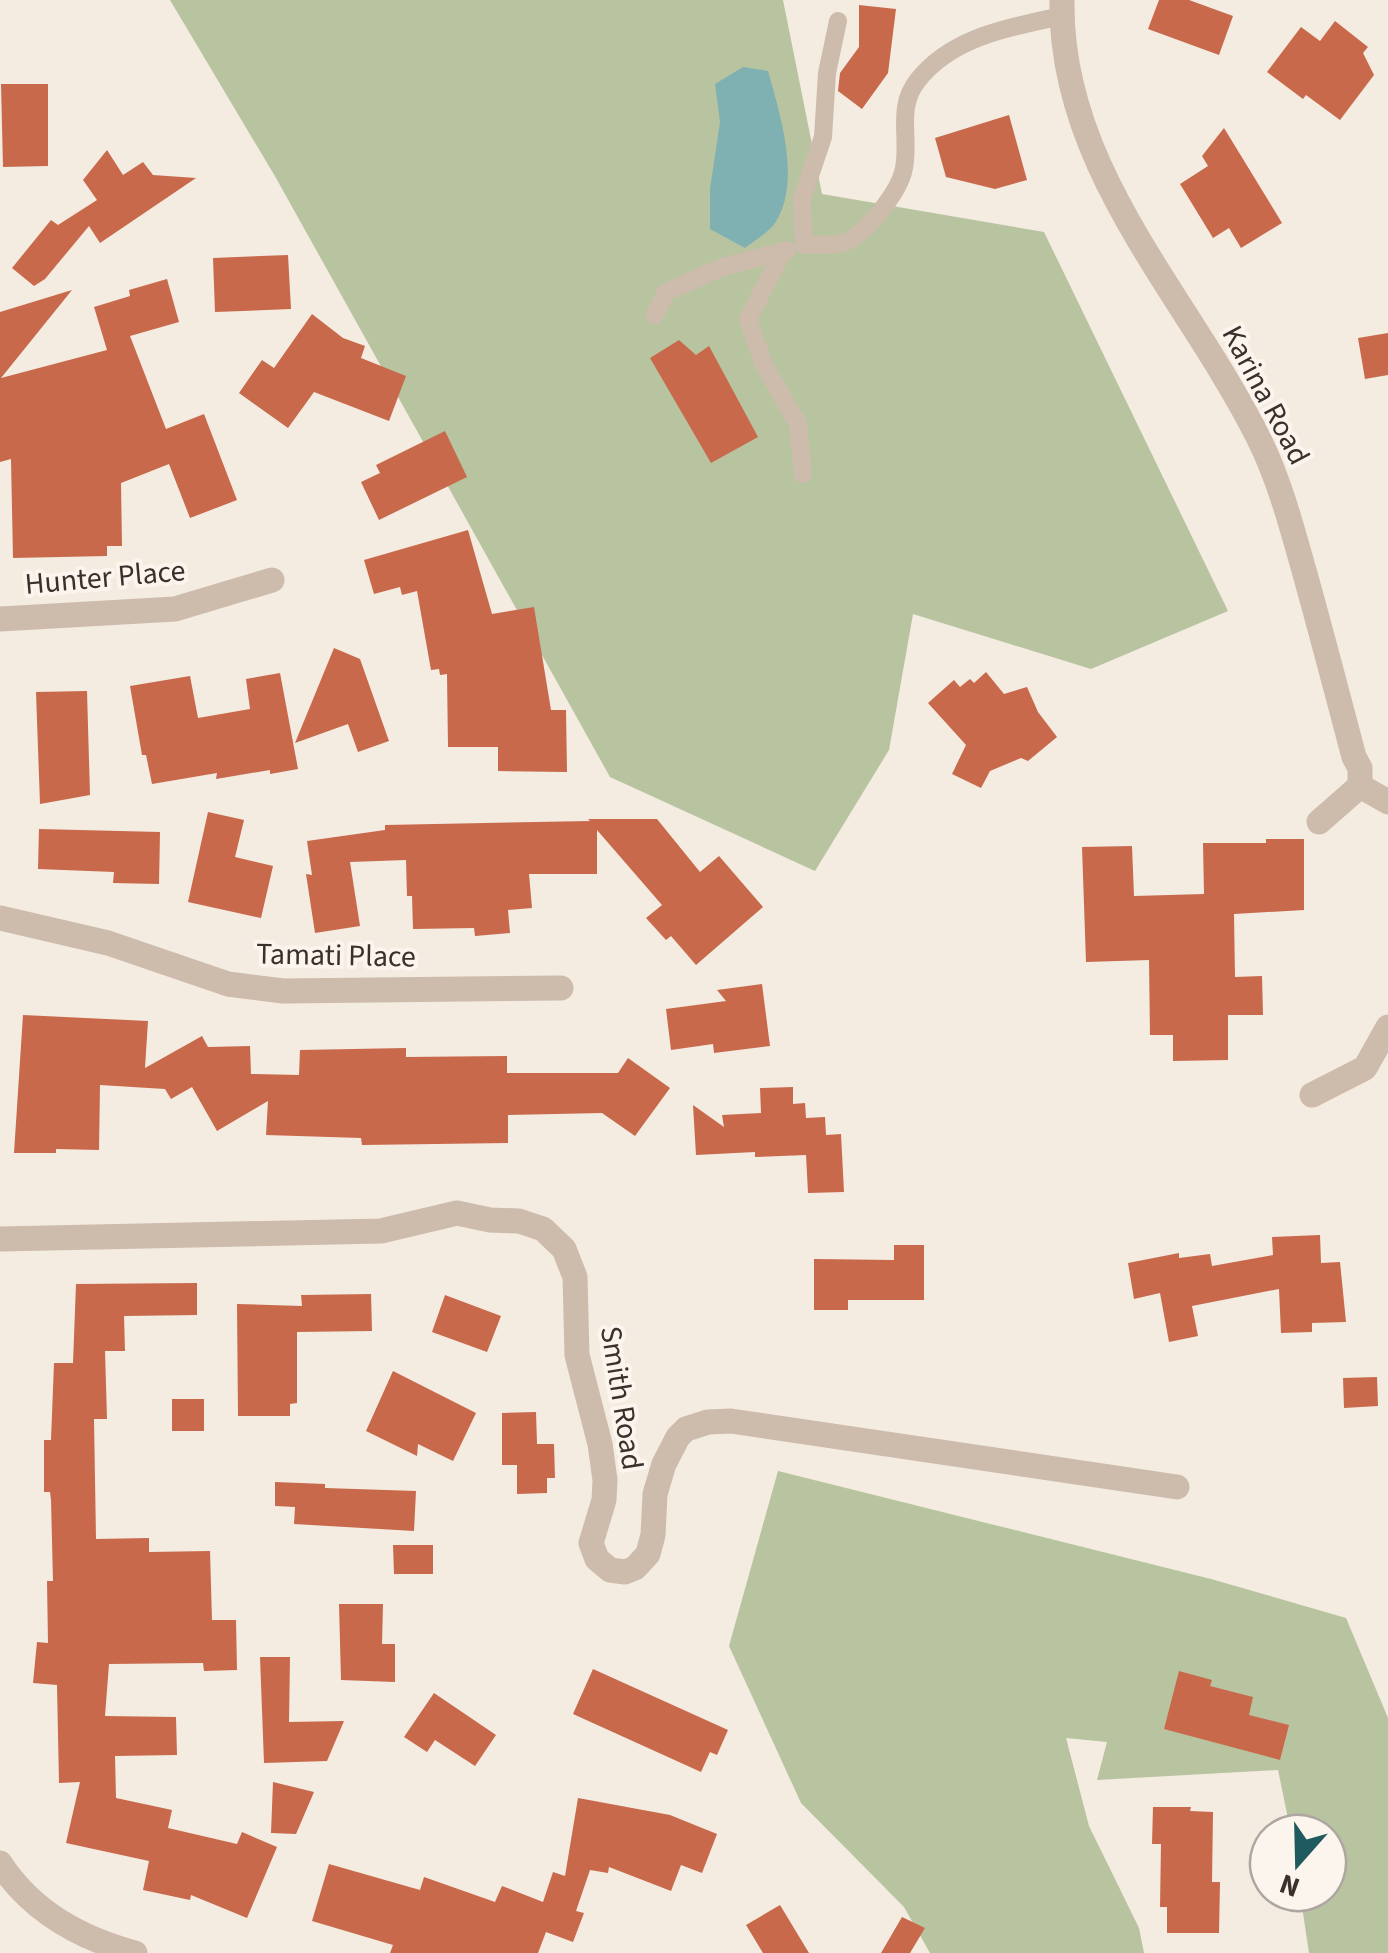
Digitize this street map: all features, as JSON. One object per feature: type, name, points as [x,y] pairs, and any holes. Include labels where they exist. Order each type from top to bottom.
[{"type":"street","name":"Karina Road","points":[[1062,8],[1073,90],[1091,147],[1124,214],[1259,438],[1284,500],[1354,758],[1360,768],[1360,786]]},
{"type":"street","name":"Hunter Place","points":[[0,620],[175,609],[272,580]]},
{"type":"street","points":[[1318,822],[1360,786],[1388,802]]},
{"type":"street","name":"Tamati Place","points":[[0,918],[108,943],[228,984],[283,991],[562,988]]},
{"type":"street","points":[[1312,1095],[1365,1068],[1388,1027]]},
{"type":"street","name":"Smith Road","points":[[0,1239],[380,1231],[457,1213],[519,1221],[543,1229],[564,1249],[575,1278],[577,1356],[600,1444],[604,1480],[604,1500],[591,1542],[597,1559],[610,1570],[625,1572],[635,1568],[648,1554],[655,1494],[664,1464],[686,1429],[708,1422],[731,1420],[1177,1487]]},
{"type":"street","points":[[0,1863],[37,1906],[72,1930],[135,1953]]},
{"type":"lane","points":[[655,315],[666,292],[723,267],[804,245],[844,242],[875,220],[904,170],[903,114],[916,82],[948,50],[1062,8]]},
{"type":"lane","points":[[804,245],[802,198],[823,137],[827,73],[838,20]]},
{"type":"lane","points":[[783,251],[748,319],[764,365],[798,424],[802,474]]},
{"type":"green space","points":[[170,0],[783,0],[822,194],[1044,232],[1228,611],[1091,669],[913,614],[889,750],[815,871],[610,777],[276,178]]},
{"type":"green space","points":[[778,1471],[1211,1579],[1346,1618],[1388,1718],[1388,1953],[1309,1953],[1303,1913],[1348,1913],[1348,1813],[1287,1813],[1278,1770],[1097,1780],[1107,1742],[1066,1738],[1089,1826],[1139,1928],[1144,1953],[930,1953],[904,1907],[801,1803],[729,1646]]},
{"type":"water","points":[[743,67],[768,71],[783,127],[788,168],[783,206],[775,223],[745,248],[710,229],[710,189],[720,122],[715,84]]},
{"type":"building","points":[[1159,0],[1189,0],[1233,16],[1219,55],[1148,29]]},
{"type":"building","points":[[859,5],[896,9],[888,73],[862,109],[838,91],[840,73],[859,47]]},
{"type":"building","points":[[1335,21],[1368,47],[1363,53],[1374,75],[1340,120],[1267,72],[1301,27],[1320,41]]},
{"type":"building","points":[[1,84],[48,84],[48,166],[3,167]]},
{"type":"building","points":[[1009,115],[1027,180],[995,189],[946,177],[935,138]]},
{"type":"building","points":[[1224,128],[1282,223],[1241,248],[1229,228],[1213,238],[1180,184],[1208,166],[1202,156]]},
{"type":"building","points":[[107,150],[123,175],[143,162],[153,175],[196,178],[100,243],[89,226],[45,279],[34,286],[12,268],[51,220],[58,225],[97,200],[83,180]]},
{"type":"building","points":[[288,255],[291,309],[215,312],[213,258]]},
{"type":"building","points":[[167,279],[179,322],[130,336],[166,429],[204,414],[237,500],[190,518],[169,464],[121,483],[122,546],[107,546],[107,556],[13,558],[11,459],[0,462],[0,312],[72,290],[1,378],[107,350],[94,307],[130,296],[129,290]]},
{"type":"building","points":[[312,314],[343,338],[365,346],[361,358],[406,376],[389,421],[314,392],[288,428],[239,393],[262,360],[274,368]]},
{"type":"building","points":[[1388,333],[1388,375],[1365,379],[1358,338]]},
{"type":"building","points":[[679,340],[696,355],[709,346],[758,437],[711,463],[650,358]]},
{"type":"building","points":[[445,431],[467,477],[379,520],[361,482],[380,473],[376,465]]},
{"type":"building","points":[[468,530],[492,614],[534,607],[551,710],[566,710],[567,772],[498,771],[498,747],[448,747],[447,674],[431,670],[417,591],[402,595],[400,587],[374,594],[364,560]]},
{"type":"building","points":[[334,648],[360,659],[389,741],[358,752],[348,724],[295,743]]},
{"type":"building","points":[[986,672],[1004,694],[1027,687],[1038,712],[1057,737],[1028,761],[1021,758],[990,771],[981,788],[952,774],[966,745],[928,703],[954,680],[960,687],[970,679],[974,683]]},
{"type":"building","points":[[280,673],[298,769],[216,779],[217,773],[152,784],[146,755],[142,755],[130,686],[190,676],[198,718],[250,709],[246,679]]},
{"type":"building","points":[[87,691],[90,795],[40,804],[36,692]]},
{"type":"building","points":[[208,812],[244,820],[235,857],[273,866],[261,918],[188,902]]},
{"type":"building","points":[[657,819],[700,872],[719,856],[763,907],[696,965],[671,936],[666,940],[646,918],[662,905],[597,830],[597,874],[529,874],[532,908],[508,910],[510,933],[475,936],[474,928],[413,929],[406,860],[350,862],[360,926],[315,933],[306,874],[312,875],[307,841],[385,830],[385,825]]},
{"type":"building","points":[[39,829],[160,832],[159,884],[113,883],[114,872],[38,869]]},
{"type":"building","points":[[1266,839],[1304,839],[1304,910],[1234,914],[1235,977],[1262,976],[1263,1015],[1228,1015],[1228,1060],[1173,1061],[1173,1035],[1150,1035],[1149,960],[1086,962],[1082,847],[1132,846],[1134,896],[1204,894],[1203,843],[1266,843]]},
{"type":"building","points":[[762,984],[770,1046],[714,1053],[713,1044],[671,1050],[666,1009],[726,1001],[717,990]]},
{"type":"building","points":[[23,1015],[148,1021],[145,1068],[202,1036],[208,1047],[250,1046],[251,1074],[299,1075],[300,1050],[406,1048],[406,1057],[507,1056],[507,1073],[618,1073],[628,1058],[670,1088],[635,1136],[602,1113],[508,1115],[508,1143],[362,1145],[361,1138],[266,1135],[268,1101],[217,1131],[192,1087],[171,1099],[165,1089],[100,1085],[99,1150],[14,1153]]},
{"type":"building","points":[[793,1087],[793,1104],[805,1103],[806,1118],[825,1117],[826,1135],[841,1134],[844,1192],[808,1193],[806,1155],[696,1155],[693,1105],[724,1127],[722,1115],[761,1113],[760,1088]]},
{"type":"building","points":[[1320,1235],[1321,1263],[1340,1262],[1346,1322],[1312,1323],[1312,1332],[1281,1333],[1279,1289],[1192,1306],[1198,1336],[1169,1342],[1160,1293],[1134,1299],[1128,1263],[1179,1253],[1179,1258],[1210,1254],[1212,1266],[1273,1255],[1272,1237]]},
{"type":"building","points":[[894,1245],[924,1245],[924,1300],[848,1300],[848,1310],[814,1310],[814,1259],[894,1260]]},
{"type":"building","points":[[197,1283],[197,1315],[124,1316],[125,1351],[105,1351],[107,1419],[94,1419],[96,1539],[149,1538],[149,1552],[210,1551],[212,1620],[236,1620],[237,1670],[204,1671],[203,1663],[109,1664],[105,1716],[176,1717],[177,1755],[115,1756],[116,1798],[172,1810],[168,1828],[237,1844],[242,1832],[277,1847],[247,1918],[191,1895],[190,1900],[143,1890],[149,1861],[66,1843],[80,1782],[59,1783],[57,1685],[33,1683],[37,1642],[48,1643],[47,1581],[53,1581],[51,1500],[50,1492],[44,1492],[44,1440],[51,1440],[54,1363],[73,1363],[76,1284]]},
{"type":"building","points":[[371,1294],[372,1331],[297,1332],[297,1403],[290,1404],[290,1416],[238,1416],[237,1304],[302,1306],[301,1295]]},
{"type":"building","points":[[445,1295],[501,1316],[487,1352],[432,1332]]},
{"type":"building","points":[[393,1371],[476,1413],[453,1461],[418,1444],[417,1456],[366,1431]]},
{"type":"building","points":[[1377,1377],[1378,1406],[1344,1408],[1343,1378]]},
{"type":"building","points":[[172,1399],[204,1399],[204,1431],[172,1431]]},
{"type":"building","points":[[536,1412],[537,1444],[554,1444],[555,1478],[547,1478],[547,1493],[517,1494],[517,1465],[502,1465],[502,1413]]},
{"type":"building","points":[[275,1482],[416,1491],[414,1531],[294,1524],[295,1507],[275,1506]]},
{"type":"building","points":[[393,1545],[433,1545],[433,1574],[394,1574]]},
{"type":"building","points":[[339,1604],[383,1604],[382,1644],[395,1644],[395,1682],[341,1680]]},
{"type":"building","points":[[260,1657],[290,1657],[289,1722],[344,1721],[327,1761],[264,1763]]},
{"type":"building","points":[[593,1669],[728,1730],[717,1755],[710,1752],[701,1772],[573,1714]]},
{"type":"building","points":[[1179,1671],[1212,1680],[1210,1686],[1253,1697],[1249,1715],[1289,1725],[1280,1760],[1164,1729]]},
{"type":"building","points":[[434,1693],[496,1735],[475,1766],[435,1740],[427,1752],[404,1737]]},
{"type":"building","points":[[273,1782],[314,1792],[296,1834],[271,1833]]},
{"type":"building","points":[[578,1798],[670,1815],[717,1834],[702,1873],[681,1865],[671,1891],[609,1867],[608,1873],[590,1870],[576,1911],[584,1913],[573,1942],[546,1932],[538,1953],[390,1953],[393,1945],[312,1921],[329,1864],[420,1890],[424,1877],[495,1902],[502,1886],[543,1902],[553,1872],[565,1876]]},
{"type":"building","points":[[1153,1807],[1191,1807],[1190,1811],[1213,1812],[1212,1882],[1220,1882],[1219,1933],[1167,1933],[1167,1907],[1160,1907],[1161,1844],[1152,1844]]},
{"type":"building","points":[[780,1905],[809,1953],[763,1953],[746,1925]]},
{"type":"building","points":[[902,1917],[925,1928],[910,1953],[881,1953]]}]
